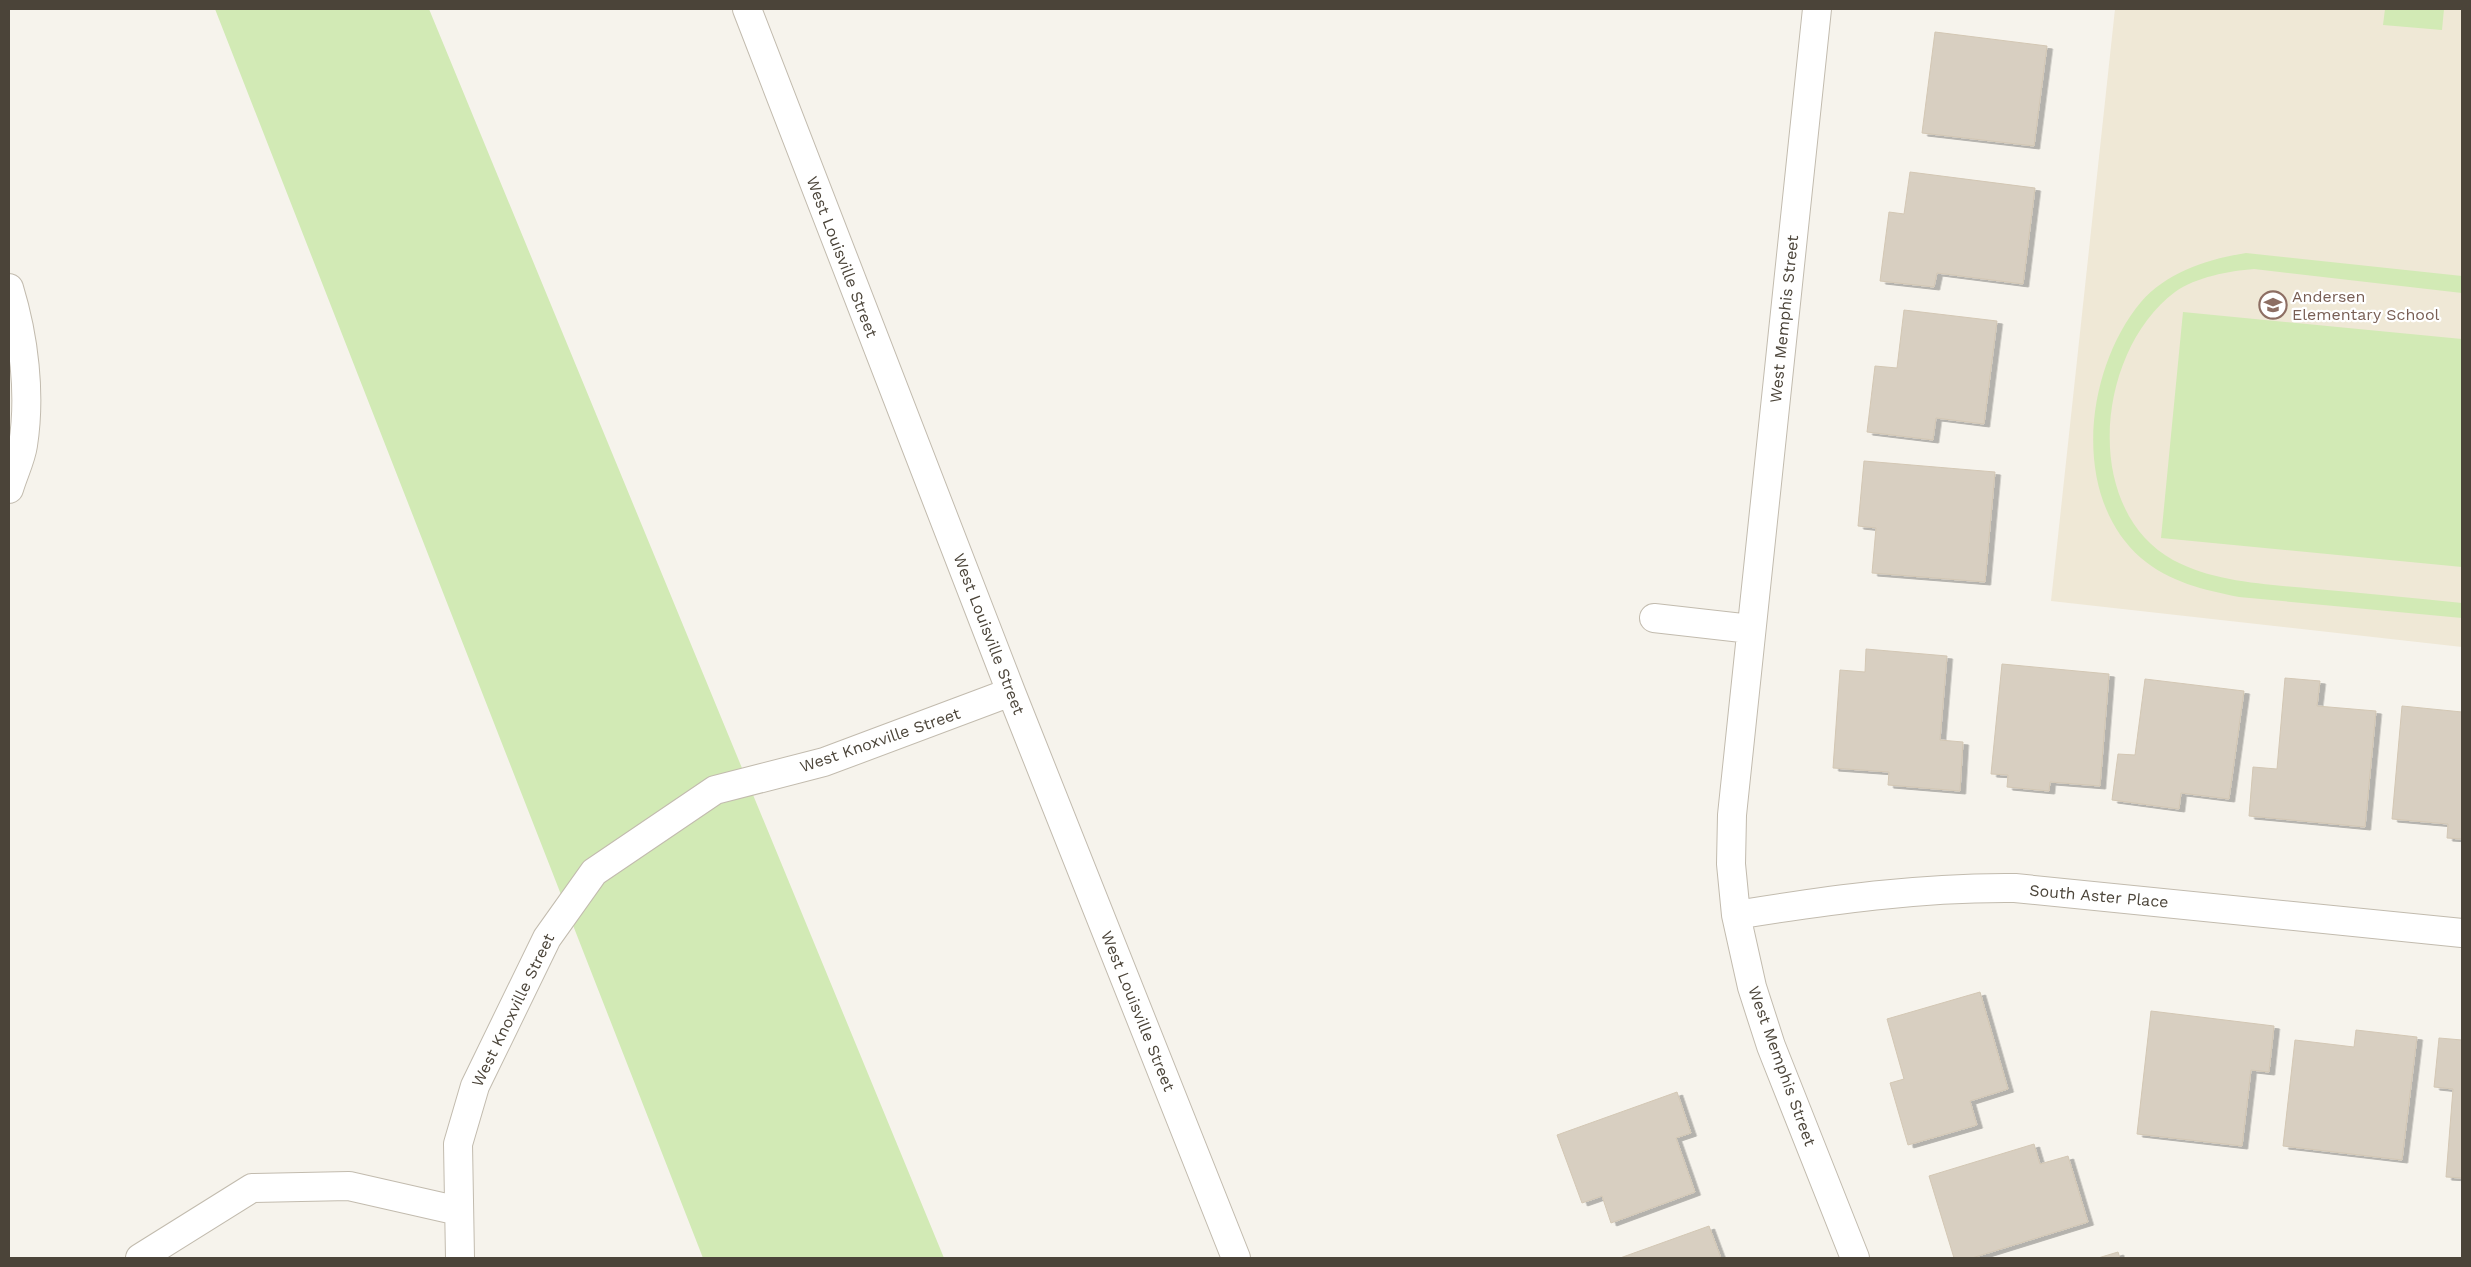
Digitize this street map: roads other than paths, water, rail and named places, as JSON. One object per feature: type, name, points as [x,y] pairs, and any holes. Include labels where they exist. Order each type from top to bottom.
[{"type":"street","name":"West Louisville Street","points":[[747,9],[1012,692],[1236,1258]]},
{"type":"street","name":"West Memphis Street","points":[[1817,9],[1732,815],[1731,864],[1736,915],[1752,987],[1772,1046],[1855,1258]]},
{"type":"street","points":[[9,288],[14,306],[26,382],[23,446],[9,489]]},
{"type":"street","points":[[1654,618],[1751,629]]},
{"type":"street","name":"West Knoxville Street","points":[[460,1258],[458,1144],[475,1086],[547,938],[594,872],[716,790],[824,762],[1012,692]]},
{"type":"street","name":"South Aster Place","points":[[1736,915],[1820,902],[1924,890],[2015,888],[2462,933]]},
{"type":"street","points":[[140,1258],[252,1188],[350,1186],[459,1211]]},
{"type":"place","name":"Andersen Elementary School","points":[[2273,305]]}]
